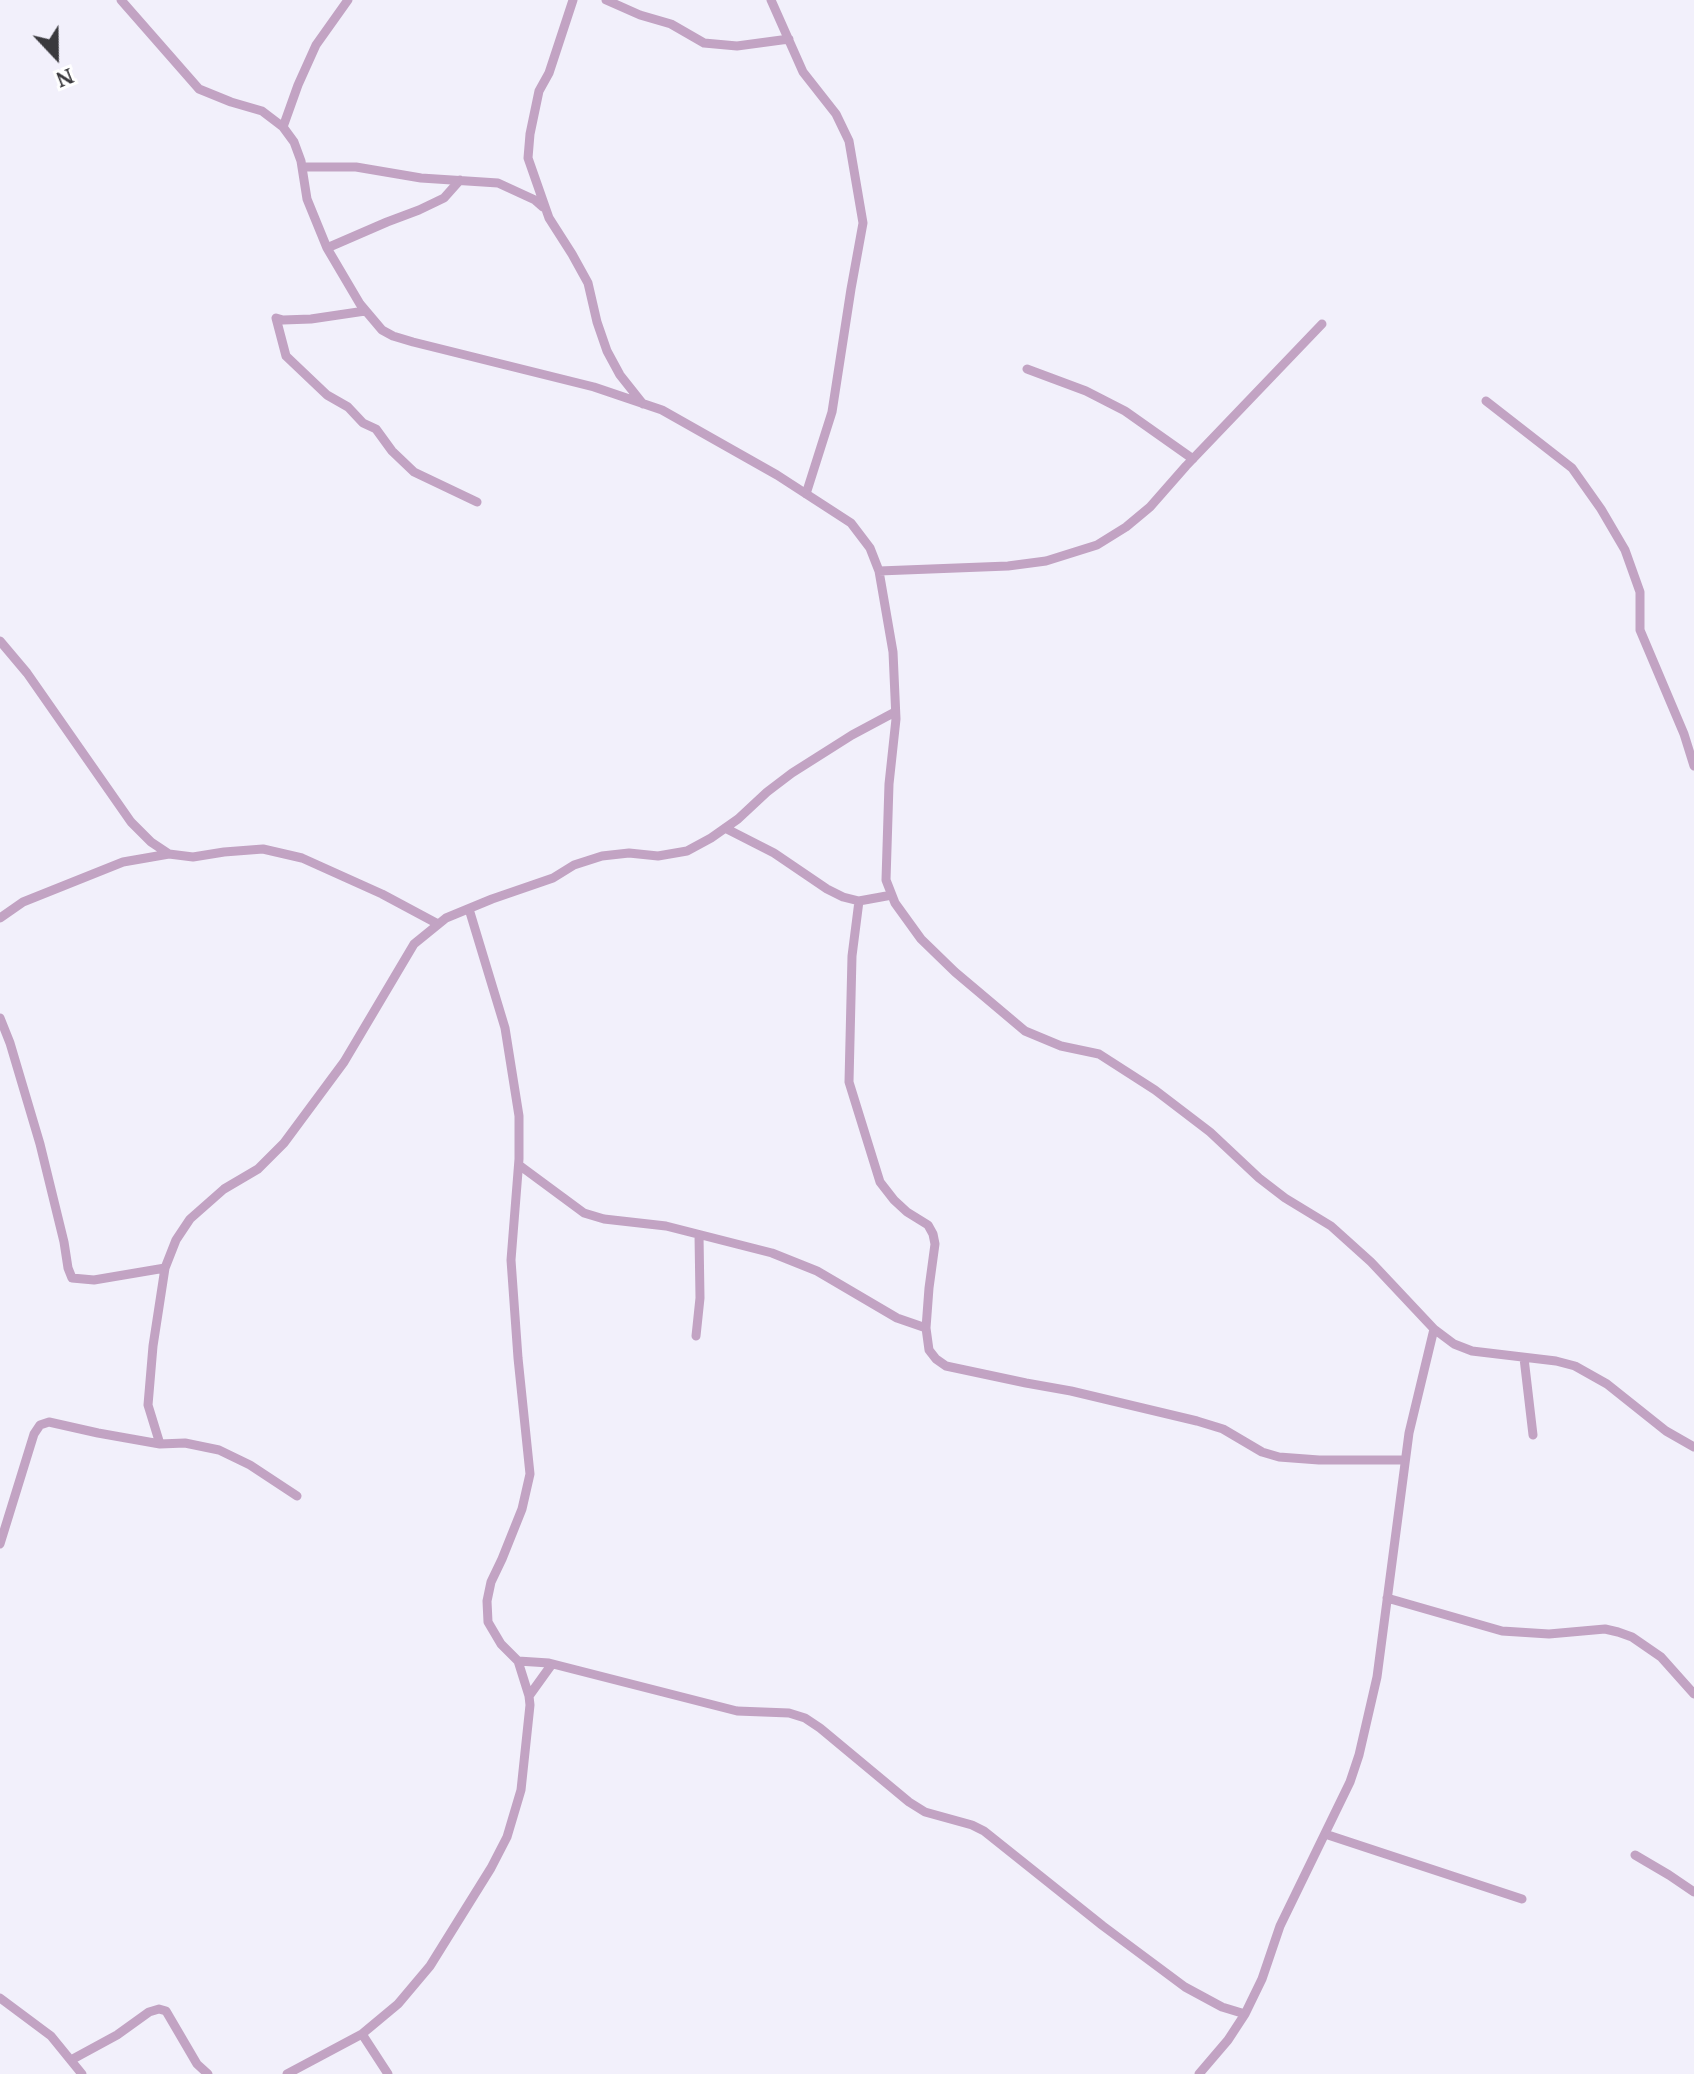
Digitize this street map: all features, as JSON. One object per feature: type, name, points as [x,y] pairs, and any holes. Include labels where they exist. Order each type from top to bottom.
[{"type":"street","points":[[121,0],[199,89],[262,111],[283,127],[294,142],[307,199],[327,248],[375,324],[393,336],[582,383],[662,410],[851,523],[870,548],[879,571],[893,652],[895,712],[886,880],[895,903],[921,939],[955,972],[1025,1031],[1061,1046],[1099,1054],[1155,1090],[1210,1132],[1259,1178],[1331,1226],[1371,1262],[1434,1329],[1454,1344],[1472,1351],[1575,1366],[1607,1384],[1666,1431],[1694,1447]]},
{"type":"street","points":[[283,127],[316,45],[348,0]]},
{"type":"street","points":[[573,0],[549,73],[539,91],[528,158],[545,209],[588,283],[607,351],[620,375],[643,404]]},
{"type":"street","points":[[606,0],[671,24],[704,43],[737,46],[789,39]]},
{"type":"street","points":[[771,0],[803,72],[836,114],[849,141],[863,223],[832,412],[806,494]]},
{"type":"street","points":[[302,167],[356,167],[421,178],[498,183],[535,200],[545,209]]},
{"type":"street","points":[[327,248],[444,198],[460,180]]},
{"type":"street","points":[[365,311],[311,319],[276,318],[286,356],[327,395],[348,407],[363,423],[376,429],[392,451],[414,472],[477,502]]},
{"type":"street","points":[[879,571],[1008,566],[1046,561],[1097,545],[1150,507],[1322,324]]},
{"type":"street","points":[[1027,369],[1086,391],[1125,411],[1193,459]]},
{"type":"street","points":[[1486,401],[1572,468],[1625,550],[1640,592],[1640,630],[1684,734],[1694,766]]},
{"type":"street","points":[[0,641],[27,673],[131,822],[151,842],[169,854]]},
{"type":"street","points":[[160,1444],[148,1405],[165,1268],[176,1240],[190,1219],[224,1189],[258,1169],[293,1131],[344,1062],[414,944],[446,918],[553,878],[574,865],[602,856],[629,853],[658,856],[687,851],[725,828],[792,773],[895,712]]},
{"type":"street","points":[[725,828],[774,853],[843,897],[859,901],[892,895]]},
{"type":"street","points":[[0,918],[23,902],[123,862],[169,854],[193,857],[263,849],[302,858],[382,894],[438,924]]},
{"type":"street","points":[[859,901],[852,956],[849,1082],[880,1182],[894,1200],[928,1225],[933,1234],[935,1244],[926,1328],[929,1350],[936,1359],[946,1366],[1197,1421],[1223,1429],[1262,1452],[1279,1457],[1405,1460]]},
{"type":"street","points":[[287,2074],[362,2034],[398,2004],[430,1966],[491,1868],[507,1837],[521,1790],[529,1696],[518,1661],[501,1644],[488,1622],[487,1601],[491,1582],[522,1509],[530,1474],[511,1260],[519,1165],[519,1116],[505,1028],[469,909]]},
{"type":"street","points":[[0,1018],[40,1144],[72,1278],[94,1280],[165,1268]]},
{"type":"street","points":[[519,1165],[584,1213],[604,1219],[666,1226],[772,1253],[817,1271],[897,1318],[926,1328]]},
{"type":"street","points":[[696,1336],[700,1298],[699,1235]]},
{"type":"street","points":[[1199,2074],[1245,2014],[1262,1979],[1280,1926],[1350,1782],[1359,1755],[1377,1677],[1409,1433],[1434,1329]]},
{"type":"street","points":[[1524,1358],[1533,1435]]},
{"type":"street","points":[[0,1544],[34,1434],[40,1425],[49,1422],[160,1444],[185,1443],[219,1450],[250,1465],[297,1496]]},
{"type":"street","points":[[1387,1598],[1502,1631],[1549,1634],[1605,1629],[1618,1632],[1640,1642],[1661,1657],[1694,1694]]},
{"type":"street","points":[[518,1661],[552,1664],[737,1711],[789,1713],[805,1718],[909,1802],[925,1812],[984,1831],[1185,1987],[1222,2007],[1245,2014]]},
{"type":"street","points":[[529,1696],[552,1664]]},
{"type":"street","points":[[1325,1834],[1522,1899]]},
{"type":"street","points":[[1635,1855],[1694,1892]]},
{"type":"street","points":[[0,1998],[51,2036],[82,2074]]},
{"type":"street","points":[[71,2060],[117,2035],[149,2012],[159,2009],[166,2011],[197,2064],[208,2074]]},
{"type":"street","points":[[362,2034],[388,2074]]}]
